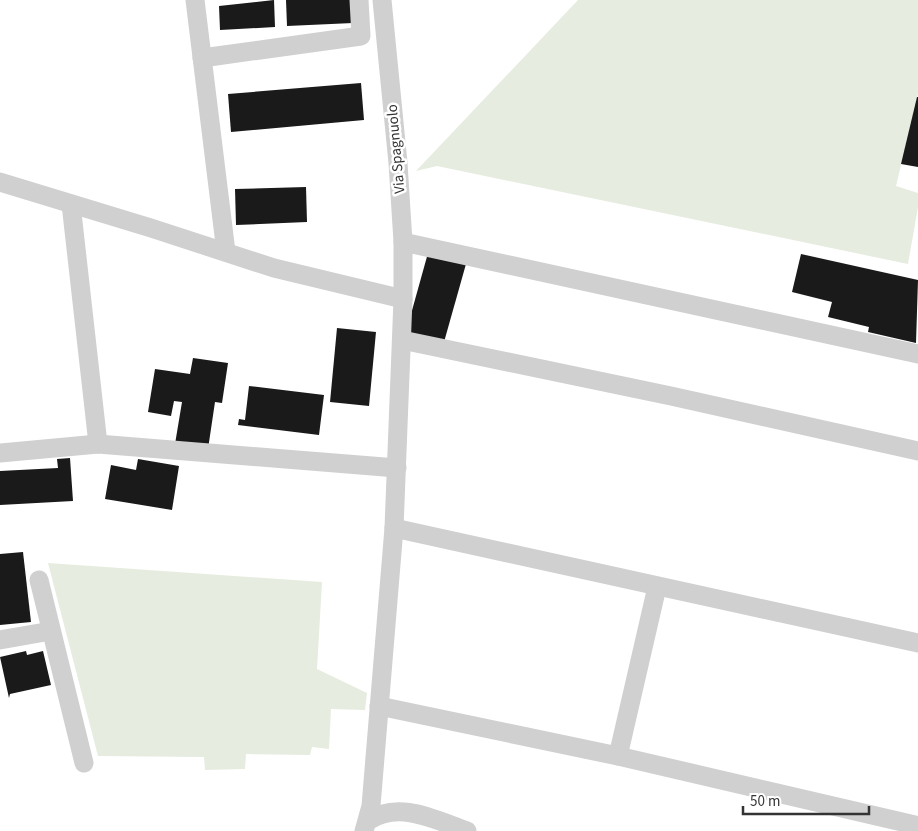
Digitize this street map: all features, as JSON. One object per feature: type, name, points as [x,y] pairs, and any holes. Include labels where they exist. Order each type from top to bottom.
[{"type":"street","points":[[195,0],[226,252]]},
{"type":"street","points":[[202,58],[361,36],[359,0]]},
{"type":"street","name":"Via Spagnuolo","points":[[366,826],[379,706],[394,528],[403,298],[403,242],[398,162],[382,0]]},
{"type":"street","points":[[0,182],[274,268],[403,298]]},
{"type":"street","points":[[72,204],[98,444]]},
{"type":"street","points":[[403,242],[918,354]]},
{"type":"street","points":[[402,340],[671,396],[918,451]]},
{"type":"street","points":[[0,453],[98,444],[397,468]]},
{"type":"street","points":[[394,528],[918,644]]},
{"type":"street","points":[[38,580],[84,763]]},
{"type":"street","points":[[618,756],[657,587]]},
{"type":"street","points":[[0,640],[51,631]]},
{"type":"street","points":[[379,706],[618,756],[914,825]]},
{"type":"street","points":[[366,826],[379,814],[405,811],[467,831]]},
{"type":"shaded area","points":[[578,0],[918,0],[918,94],[896,186],[918,193],[918,207],[908,264],[437,166],[416,171]]},
{"type":"shaded area","points":[[48,563],[322,582],[317,669],[367,693],[365,710],[331,709],[329,749],[312,747],[310,755],[246,754],[245,769],[205,770],[204,757],[98,756]]},
{"type":"building","points":[[274,0],[275,27],[220,30],[219,6]]},
{"type":"building","points":[[286,0],[352,0],[353,23],[287,26]]},
{"type":"building","points":[[361,83],[364,120],[231,132],[228,94]]},
{"type":"building","points":[[918,97],[918,167],[901,164]]},
{"type":"building","points":[[306,187],[307,222],[236,225],[235,189]]},
{"type":"building","points":[[428,253],[466,264],[444,342],[406,332]]},
{"type":"building","points":[[801,254],[918,280],[916,343],[868,332],[869,327],[828,317],[832,302],[792,292]]},
{"type":"building","points":[[337,328],[376,332],[369,406],[330,402]]},
{"type":"building","points":[[193,358],[228,363],[222,403],[215,402],[208,449],[175,444],[182,402],[174,401],[171,416],[148,412],[155,369],[190,374]]},
{"type":"building","points":[[249,386],[324,395],[319,435],[238,425],[239,419],[245,420]]},
{"type":"building","points":[[70,458],[73,501],[0,505],[0,471],[58,468],[57,459]]},
{"type":"building","points":[[138,459],[179,466],[172,510],[105,499],[111,465],[136,470]]},
{"type":"building","points":[[23,552],[31,622],[0,625],[0,554]]},
{"type":"building","points":[[26,651],[27,655],[43,651],[51,685],[10,694],[9,698],[0,657]]}]
